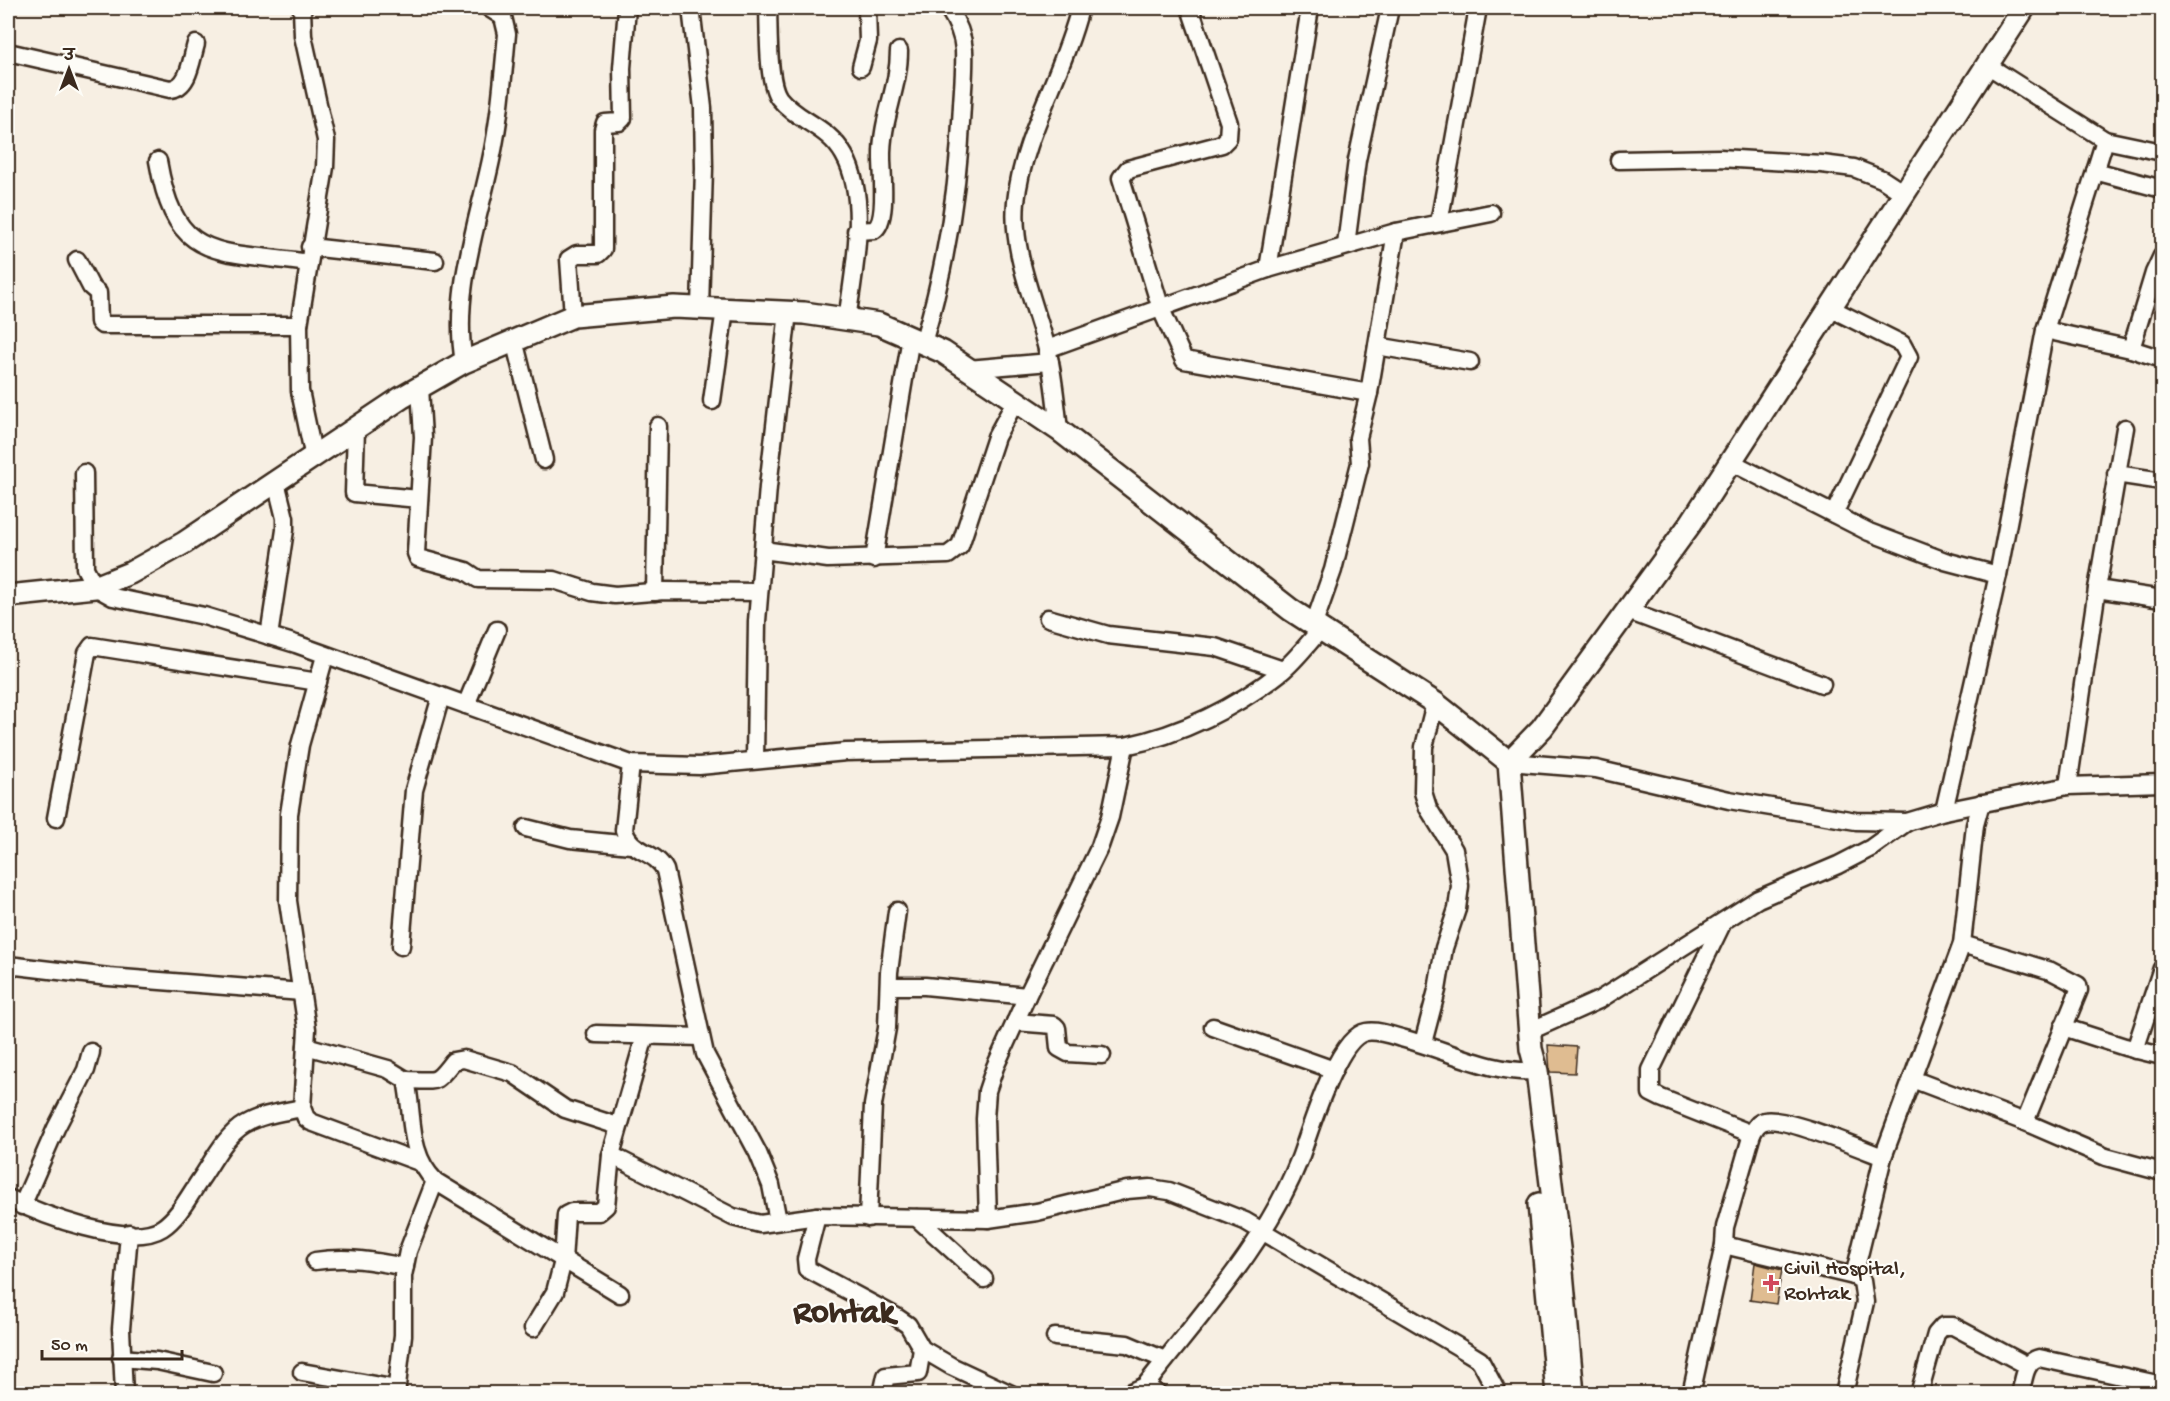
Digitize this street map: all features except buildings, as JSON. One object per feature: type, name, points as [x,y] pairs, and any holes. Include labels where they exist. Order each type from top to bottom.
[{"type":"street","points":[[302,8],[303,36],[326,140],[325,167],[299,325],[300,391],[314,458]]},
{"type":"street","points":[[464,362],[460,325],[462,300],[492,157],[507,34],[503,16],[489,8]]},
{"type":"street","points":[[573,316],[569,259],[578,254],[598,254],[603,249],[603,130],[605,123],[619,122],[623,118],[622,68],[627,8]]},
{"type":"street","points":[[690,8],[703,120],[700,309]]},
{"type":"street","points":[[768,8],[774,87],[778,97],[835,140],[846,158],[853,183],[856,231],[847,319]]},
{"type":"street","points":[[861,67],[868,40],[867,8]]},
{"type":"street","points":[[874,559],[917,340],[941,278],[960,142],[964,50],[955,19],[948,8]]},
{"type":"street","points":[[1069,8],[1075,26]]},
{"type":"street","points":[[1059,430],[1049,356],[1019,246],[1016,203],[1028,150],[1080,8]]},
{"type":"street","points":[[1190,8],[1229,123],[1228,138],[1222,144],[1128,169],[1120,178],[1161,309],[1184,360],[1369,393]]},
{"type":"street","points":[[1268,269],[1310,8]]},
{"type":"street","points":[[1346,245],[1357,160],[1390,8]]},
{"type":"street","points":[[1439,224],[1478,8]]},
{"type":"street","points":[[1557,1394],[1509,762],[1542,728],[1691,524],[2024,8]]},
{"type":"street","points":[[8,52],[177,89],[184,83],[196,44]]},
{"type":"street","points":[[856,231],[878,228],[883,217],[883,133],[899,72],[899,51]]},
{"type":"street","points":[[1987,65],[2105,140],[2162,151]]},
{"type":"street","points":[[1944,811],[1998,575],[2045,330],[2105,140]]},
{"type":"street","points":[[1619,160],[1720,158],[1822,164],[1854,168],[1882,179],[1905,194]]},
{"type":"street","points":[[158,161],[170,212],[195,242],[212,248],[435,261]]},
{"type":"street","points":[[2095,171],[2163,189]]},
{"type":"street","points":[[968,369],[1049,356],[1161,309],[1268,269],[1346,245],[1396,232],[1491,213]]},
{"type":"street","points":[[84,473],[84,568],[95,587],[124,601],[204,616],[269,636],[631,764],[699,765],[846,752],[1125,746],[1158,740],[1201,721],[1253,693],[1283,670],[1318,626],[1360,463],[1358,438],[1369,393],[1396,232]]},
{"type":"street","points":[[2131,348],[2154,273],[2162,259]]},
{"type":"street","points":[[77,260],[91,287],[98,293],[99,322],[102,325],[299,325]]},
{"type":"street","points":[[8,596],[95,587],[130,573],[184,543],[356,429],[464,362],[573,316],[674,307],[788,312],[879,324],[943,352],[1059,430],[1291,610],[1435,703],[1509,762],[1596,769],[1729,800],[1856,821],[1907,822],[1944,811],[2068,786],[2163,783]]},
{"type":"street","points":[[1830,308],[1902,344],[1910,357],[1834,514]]},
{"type":"street","points":[[712,400],[725,309]]},
{"type":"street","points":[[755,759],[759,591],[788,312]]},
{"type":"street","points":[[2045,330],[2131,348],[2163,359]]},
{"type":"street","points":[[513,340],[544,460]]},
{"type":"street","points":[[1377,346],[1470,362]]},
{"type":"street","points":[[420,388],[423,418],[416,553],[423,561],[466,571],[478,579],[554,580],[615,595],[655,592],[759,591]]},
{"type":"street","points":[[763,550],[809,558],[874,559],[948,555],[955,552],[960,546],[996,437],[1015,402]]},
{"type":"street","points":[[655,592],[658,426]]},
{"type":"street","points":[[2068,786],[2097,589],[2125,428]]},
{"type":"street","points":[[356,429],[354,493],[419,499]]},
{"type":"street","points":[[1731,462],[1869,532],[1945,561],[1998,575]]},
{"type":"street","points":[[2116,474],[2163,481]]},
{"type":"street","points":[[269,636],[285,530],[284,511],[276,482]]},
{"type":"street","points":[[2097,589],[2163,599]]},
{"type":"street","points":[[1628,611],[1822,684]]},
{"type":"street","points":[[1048,618],[1108,635],[1215,647],[1283,670]]},
{"type":"street","points":[[466,705],[497,630]]},
{"type":"street","points":[[56,819],[87,653],[92,646],[318,682]]},
{"type":"street","points":[[325,656],[300,745],[289,814],[288,901],[302,992],[306,1046],[302,1108],[306,1118],[311,1122],[419,1162],[435,1181],[620,1294]]},
{"type":"street","points":[[401,946],[414,790],[441,696]]},
{"type":"street","points":[[1423,1043],[1437,990],[1444,948],[1457,909],[1460,886],[1454,850],[1428,808],[1423,792],[1424,747],[1435,703]]},
{"type":"street","points":[[987,1219],[985,1119],[987,1091],[1015,1022],[1100,846],[1110,817],[1125,746]]},
{"type":"street","points":[[631,764],[624,830],[631,845]]},
{"type":"street","points":[[1854,1276],[1883,1157],[1962,944],[1975,825],[1981,803]]},
{"type":"street","points":[[1530,1040],[1624,986],[1758,899],[1871,848],[1907,822]]},
{"type":"street","points":[[526,828],[570,839],[631,845],[654,856],[665,870],[705,1054],[758,1153],[771,1185],[778,1221]]},
{"type":"street","points":[[868,1218],[873,1105],[887,1028],[897,910]]},
{"type":"street","points":[[1722,923],[1651,1070],[1649,1083],[1651,1093],[1752,1134]]},
{"type":"street","points":[[1962,944],[2051,971],[2078,985],[2079,990],[2025,1122]]},
{"type":"street","points":[[8,965],[109,977],[302,992]]},
{"type":"street","points":[[2135,1050],[2163,968]]},
{"type":"street","points":[[889,986],[925,986],[1027,996]]},
{"type":"street","points":[[1015,1022],[1054,1025],[1059,1048],[1068,1053],[1102,1055]]},
{"type":"street","points":[[1213,1027],[1334,1070]]},
{"type":"street","points":[[2063,1027],[2135,1050],[2163,1056]]},
{"type":"street","points":[[1127,1394],[1151,1390],[1165,1360],[1263,1231],[1297,1164],[1334,1070],[1350,1042],[1357,1035],[1367,1031],[1423,1043],[1468,1060],[1531,1071]]},
{"type":"street","points":[[596,1034],[700,1037]]},
{"type":"street","points":[[533,1328],[555,1292],[563,1261],[566,1215],[572,1212],[603,1210],[608,1198],[611,1155],[618,1126],[638,1068],[645,1036]]},
{"type":"street","points":[[306,1046],[388,1069],[406,1080],[437,1080],[447,1072],[453,1061],[464,1059],[512,1073],[565,1109],[618,1126]]},
{"type":"street","points":[[91,1052],[86,1070],[15,1202],[72,1225],[147,1234],[162,1228],[175,1216],[227,1139],[244,1124],[266,1115],[302,1108]]},
{"type":"street","points":[[1531,1071],[1562,1272],[1573,1394]]},
{"type":"street","points":[[1912,1079],[2025,1122],[2106,1157],[2163,1172]]},
{"type":"street","points":[[406,1080],[419,1162]]},
{"type":"street","points":[[1691,1394],[1724,1245],[1725,1227],[1752,1134],[1758,1124],[1766,1120],[1777,1121],[1883,1157]]},
{"type":"street","points":[[611,1155],[733,1217],[760,1224],[817,1216],[987,1219],[1036,1212],[1127,1190],[1150,1188],[1169,1191],[1263,1231],[1480,1360],[1498,1394]]},
{"type":"street","points":[[302,1372],[397,1391],[403,1335],[402,1293],[405,1267],[408,1251],[435,1181]]},
{"type":"street","points":[[817,1216],[806,1259],[807,1269],[908,1325],[922,1349],[951,1366],[1011,1394]]},
{"type":"street","points":[[917,1218],[984,1279]]},
{"type":"street","points":[[124,1394],[121,1358],[123,1288],[129,1233]]},
{"type":"street","points":[[1724,1245],[1854,1276],[1862,1281],[1865,1302],[1844,1394]]},
{"type":"street","points":[[315,1261],[352,1258],[405,1267]]},
{"type":"street","points":[[1919,1394],[1936,1334],[1943,1326],[1953,1326],[2028,1366]]},
{"type":"street","points":[[1055,1337],[1126,1344],[1165,1360]]},
{"type":"street","points":[[882,1394],[886,1376],[918,1373],[922,1349]]},
{"type":"street","points":[[121,1358],[157,1360],[213,1373]]},
{"type":"street","points":[[2020,1394],[2028,1366],[2034,1359],[2047,1359],[2163,1385]]},
{"type":"place","name":"Civil Hospital, Rohtak","points":[[1771,1283]]},
{"type":"district","name":"Rohtak","points":[[844,1315]]}]
